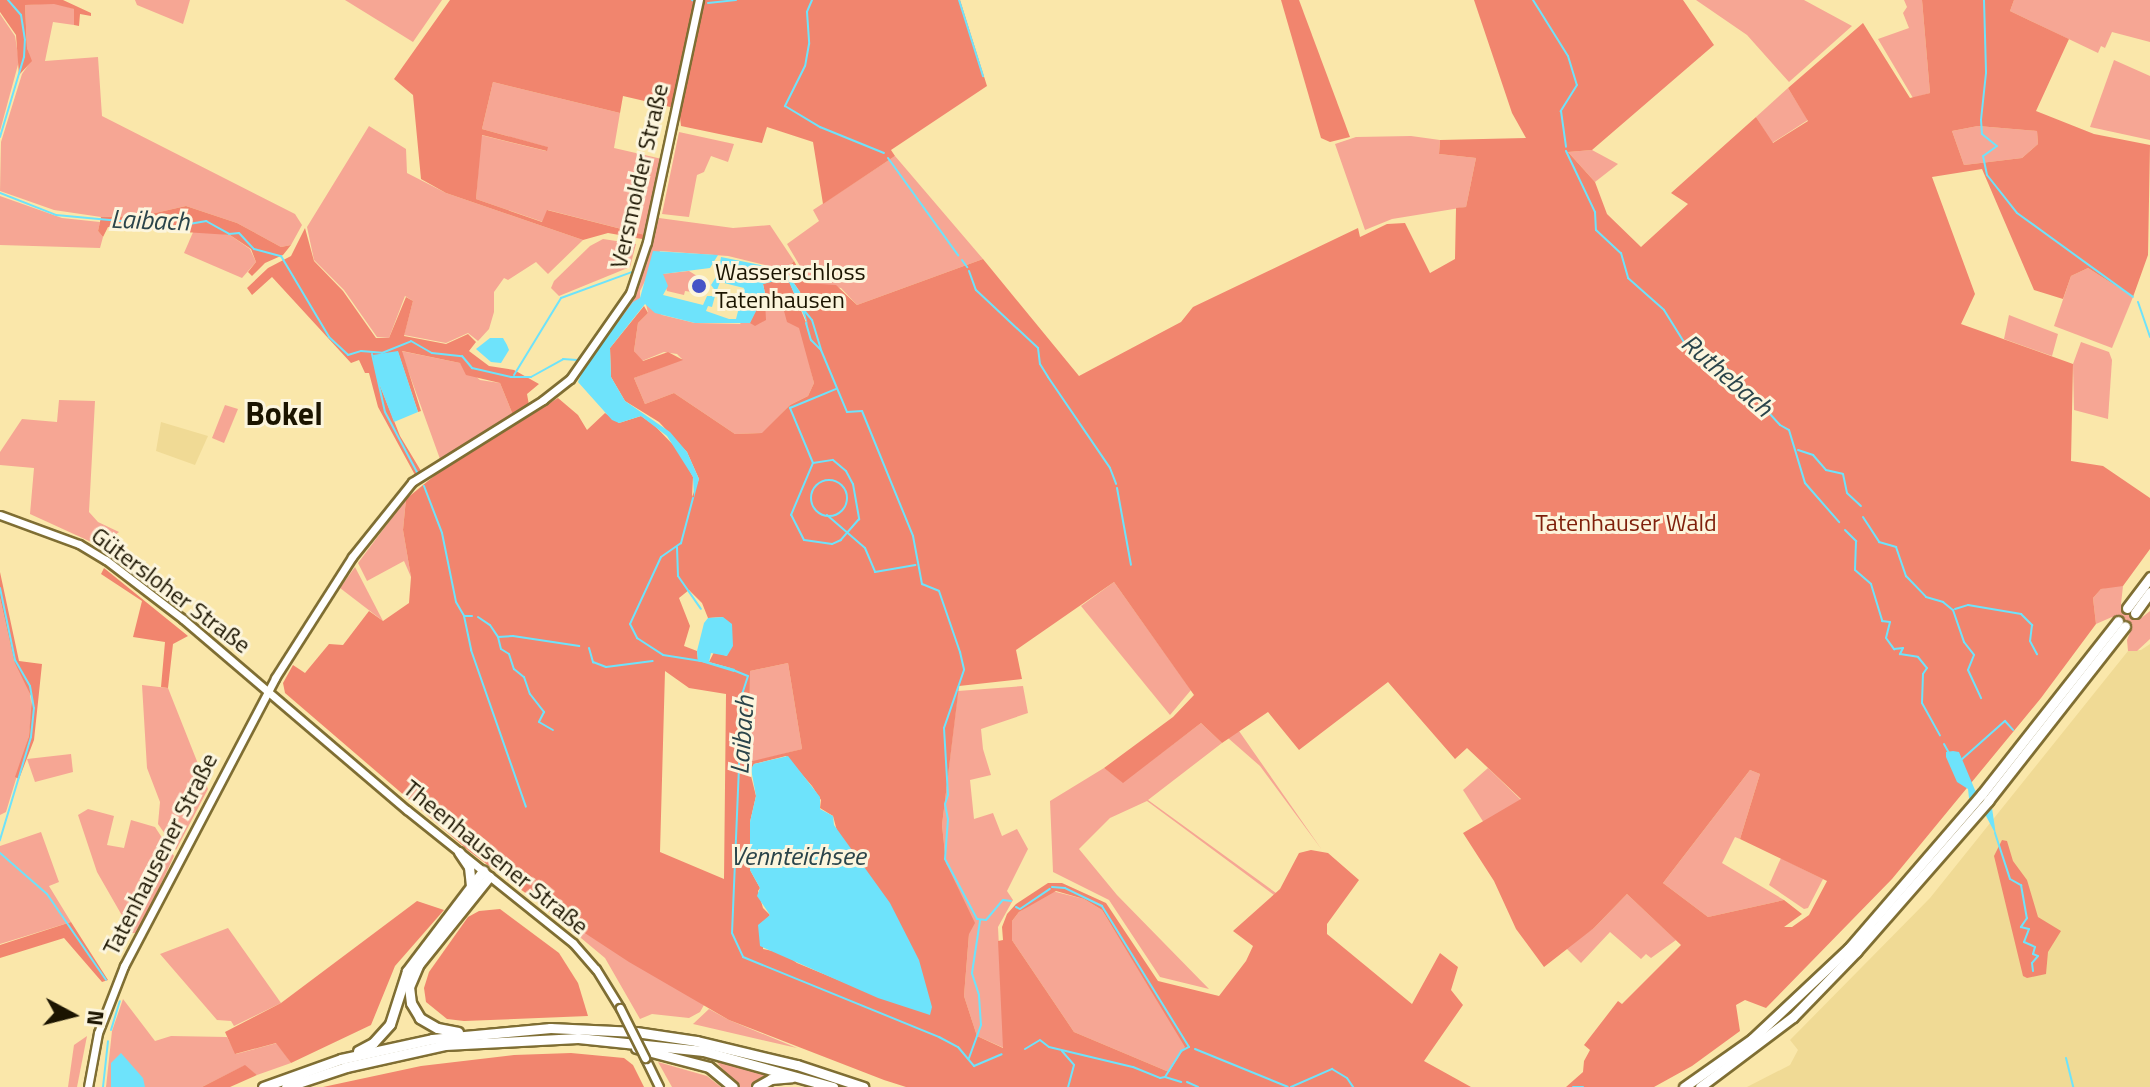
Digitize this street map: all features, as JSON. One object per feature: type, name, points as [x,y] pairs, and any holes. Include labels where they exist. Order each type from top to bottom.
[{"type":"highway","points":[[2150,577],[2131,611],[2150,592]]},
{"type":"highway","points":[[1684,1087],[1752,1039],[1814,985],[1985,797],[2122,623]]},
{"type":"highway","points":[[1700,1087],[1760,1044],[1821,991],[1976,807]]},
{"type":"highway","points":[[459,852],[469,867],[471,887]]},
{"type":"highway","points":[[341,1059],[383,1035],[395,1015],[407,971],[471,887],[486,874]]},
{"type":"highway","points":[[465,1034],[437,1028],[420,1018],[411,1003],[409,987],[419,964],[486,874]]},
{"type":"highway","points":[[263,1087],[341,1059],[465,1034],[550,1028],[636,1032],[738,1050],[863,1087]]},
{"type":"highway","points":[[590,1038],[703,1065],[724,1076],[731,1087]]},
{"type":"highway","points":[[286,1087],[346,1067],[445,1045],[590,1038],[703,1051],[833,1087]]},
{"type":"highway","points":[[757,1087],[778,1078],[808,1079]]},
{"type":"main road","name":"Versmolder Straße","points":[[267,691],[352,557],[402,492],[442,461],[556,391],[584,361],[623,305],[637,279],[647,242],[699,0]]},
{"type":"main road","name":"Gütersloher Straße","points":[[0,515],[52,531],[106,560],[267,691]]},
{"type":"main road","name":"Theenhausener Straße","points":[[267,691],[573,943],[596,969],[620,1008],[659,1087]]},
{"type":"main road","name":"Tatenhausener Straße","points":[[88,1087],[98,1033],[114,987],[267,691]]},
{"type":"shaded area","points":[[135,0],[190,0],[183,24],[137,5]]},
{"type":"shaded area","points":[[345,0],[442,0],[413,42]]},
{"type":"shaded area","points":[[1696,0],[1804,0],[1852,26],[1789,82],[1747,35]]},
{"type":"shaded area","points":[[1904,0],[1922,0],[1930,93],[1913,98],[1878,39],[1909,28],[1903,13],[1907,7]]},
{"type":"shaded area","points":[[2014,0],[2150,0],[2150,42],[2112,32],[2105,48],[2101,46],[2098,53],[2010,11]]},
{"type":"shaded area","points":[[54,3],[75,9],[74,25],[53,22],[45,61],[98,57],[102,116],[295,214],[302,225],[291,245],[281,247],[237,223],[186,206],[142,216],[101,217],[54,210],[0,191],[1,142],[22,74],[31,61],[27,48],[25,5]]},
{"type":"shaded area","points":[[0,14],[15,36],[19,61],[0,131]]},
{"type":"shaded area","points":[[2114,60],[2150,76],[2150,140],[2090,127]]},
{"type":"shaded area","points":[[493,82],[620,113],[614,148],[662,159],[645,235],[548,210],[543,222],[476,199],[481,135],[546,151],[547,147],[482,129]]},
{"type":"shaded area","points":[[1788,88],[1808,120],[1772,143],[1756,117]]},
{"type":"shaded area","points":[[369,126],[406,149],[407,173],[446,193],[583,240],[548,274],[536,262],[508,280],[504,278],[494,292],[494,312],[489,329],[478,341],[468,333],[446,343],[404,335],[413,301],[405,296],[389,338],[377,337],[344,290],[314,260],[307,227]]},
{"type":"shaded area","points":[[1978,126],[2037,131],[2038,144],[2022,158],[1964,165],[1952,131]]},
{"type":"shaded area","points":[[679,132],[734,144],[728,162],[711,156],[704,172],[697,175],[689,217],[662,214]]},
{"type":"shaded area","points":[[1411,136],[1440,140],[1439,154],[1476,158],[1466,207],[1392,219],[1365,230],[1335,144],[1356,137]]},
{"type":"shaded area","points":[[1592,150],[1618,164],[1595,182],[1568,152]]},
{"type":"shaded area","points":[[895,156],[983,259],[857,305],[841,288],[810,283],[787,244],[819,221],[813,210]]},
{"type":"shaded area","points":[[0,196],[62,218],[100,222],[98,231],[103,237],[100,248],[0,245]]},
{"type":"shaded area","points":[[659,218],[733,228],[770,225],[794,261],[785,270],[728,256],[660,251],[640,291],[640,298],[587,366],[636,293]]},
{"type":"shaded area","points":[[194,230],[230,235],[250,249],[256,262],[242,278],[184,253]]},
{"type":"shaded area","points":[[603,239],[636,244],[630,267],[559,296],[551,288],[554,281],[590,246]]},
{"type":"shaded area","points":[[2088,268],[2133,297],[2112,348],[2054,326],[2071,276]]},
{"type":"shaded area","points":[[689,271],[697,276],[692,292],[685,291],[684,295],[667,291],[662,274]]},
{"type":"shaded area","points":[[789,281],[814,383],[808,396],[790,405],[763,433],[735,434],[674,393],[645,404],[634,378],[682,359],[677,354],[664,352],[642,361],[634,351],[638,323],[648,313],[646,304],[662,315],[695,323],[740,324],[758,302]]},
{"type":"shaded area","points":[[2009,315],[2058,334],[2052,356],[2004,339]]},
{"type":"shaded area","points":[[2081,342],[2109,352],[2112,360],[2108,419],[2074,410],[2073,364]]},
{"type":"shaded area","points":[[401,351],[460,363],[480,380],[500,383],[513,415],[440,459]]},
{"type":"shaded area","points":[[59,400],[95,401],[89,512],[98,522],[119,532],[100,546],[30,514],[34,468],[0,465],[0,452],[22,419],[57,422]]},
{"type":"shaded area","points":[[225,405],[238,409],[224,443],[212,438]]},
{"type":"shaded area","points":[[161,422],[208,436],[195,465],[156,451]]},
{"type":"shaded area","points":[[406,499],[403,530],[411,577],[404,561],[367,581],[358,563]]},
{"type":"shaded area","points":[[355,567],[383,621],[340,588]]},
{"type":"shaded area","points":[[1114,582],[1191,690],[1170,715],[1081,606]]},
{"type":"shaded area","points":[[2123,586],[2121,604],[2140,619],[2150,611],[2150,639],[2137,651],[2128,651],[2127,640],[2131,630],[2112,617],[2096,624],[2093,598],[2101,589]]},
{"type":"shaded area","points":[[0,598],[14,661],[29,687],[32,708],[29,736],[6,812],[0,815]]},
{"type":"shaded area","points":[[2150,644],[2150,1087],[1747,1087],[1790,1065],[1798,1050],[1790,1040],[1930,898],[2128,651],[2141,650]]},
{"type":"shaded area","points":[[788,663],[802,749],[749,763],[750,671]]},
{"type":"shaded area","points":[[142,685],[168,688],[208,789],[176,850],[158,824],[160,802],[147,768]]},
{"type":"shaded area","points":[[1023,686],[1028,713],[981,729],[991,775],[970,780],[974,819],[993,813],[1002,836],[1017,829],[1028,849],[1007,891],[1013,900],[998,927],[1004,1048],[977,1036],[964,996],[969,934],[946,863],[942,825],[958,691]]},
{"type":"shaded area","points":[[1201,723],[1222,743],[1148,800],[1276,893],[1274,895],[1147,801],[1110,818],[1079,849],[1117,895],[1209,989],[1160,977],[1109,900],[1053,872],[1050,801],[1104,768],[1123,782]]},
{"type":"shaded area","points":[[1239,731],[1322,850],[1260,766],[1228,738]]},
{"type":"shaded area","points":[[71,754],[73,772],[35,782],[27,759]]},
{"type":"shaded area","points":[[1488,768],[1521,800],[1484,823],[1463,790]]},
{"type":"shaded area","points":[[1750,770],[1760,774],[1740,839],[1735,837],[1722,863],[1784,900],[1708,917],[1663,883]]},
{"type":"shaded area","points":[[88,809],[114,816],[107,845],[124,848],[131,820],[155,827],[174,856],[138,933],[132,933],[97,872],[78,815]]},
{"type":"shaded area","points":[[41,832],[59,882],[49,886],[71,922],[0,944],[0,846]]},
{"type":"shaded area","points":[[1781,858],[1823,879],[1808,908],[1804,909],[1769,885]]},
{"type":"shaded area","points":[[1052,891],[1084,899],[1102,910],[1186,1047],[1169,1072],[1074,1032],[1012,940],[1012,921],[1019,912]]},
{"type":"shaded area","points":[[1627,894],[1676,940],[1651,958],[1646,954],[1641,959],[1610,932],[1581,963],[1565,947],[1594,928]]},
{"type":"shaded area","points":[[539,903],[704,1005],[700,1012],[689,1018],[652,1014],[640,1019],[605,958]]},
{"type":"shaded area","points":[[228,928],[281,1003],[234,1026],[231,1021],[217,1020],[160,954]]},
{"type":"shaded area","points":[[123,999],[155,1041],[171,1036],[227,1037],[236,1054],[277,1043],[291,1063],[257,1075],[244,1066],[202,1087],[106,1087],[112,1031]]},
{"type":"shaded area","points":[[709,1009],[729,1020],[797,1048],[693,1024]]},
{"type":"shaded area","points":[[87,1036],[77,1087],[68,1087],[74,1045]]},
{"type":"shaded area","points":[[716,1061],[771,1075],[751,1087],[737,1087]]},
{"type":"shaded area","points":[[658,1062],[707,1076],[721,1087],[672,1087]]},
{"type":"green space","points":[[0,0],[63,0],[91,13],[91,16],[80,14],[79,26],[74,25],[74,9],[54,4],[25,5],[27,48],[32,61],[19,75],[16,35],[0,12]]},
{"type":"green space","points":[[450,0],[960,0],[987,86],[891,150],[895,156],[823,204],[813,142],[767,127],[762,143],[681,126],[679,109],[623,96],[620,113],[493,82],[482,129],[548,147],[547,151],[482,135],[476,199],[542,222],[547,210],[645,235],[642,239],[608,233],[583,240],[446,193],[421,179],[413,95],[394,79]]},
{"type":"green space","points":[[1281,0],[1299,0],[1350,137],[1330,142],[1321,138]]},
{"type":"green space","name":"Tatenhauser Wald","points":[[1474,0],[1683,0],[1714,45],[1592,150],[1568,152],[1595,182],[1607,214],[1641,247],[1688,204],[1671,193],[1756,117],[1773,143],[1808,121],[1788,88],[1863,23],[1910,98],[1930,93],[1922,0],[2014,0],[2010,11],[2069,39],[2036,111],[2094,134],[2150,145],[2148,255],[2133,297],[2088,268],[2071,276],[2063,299],[2034,290],[1982,169],[1932,177],[1975,294],[1961,324],[2073,364],[2071,461],[2103,466],[2150,498],[2150,549],[2123,586],[2101,589],[2093,598],[2096,624],[2041,698],[1892,879],[1766,1008],[1745,1000],[1736,1005],[1740,1031],[1692,1066],[1654,1087],[1566,1087],[1583,1072],[1590,1050],[1584,1045],[1618,1001],[1622,1004],[1681,945],[1627,894],[1594,928],[1544,967],[1516,929],[1494,881],[1463,833],[1521,799],[1467,748],[1455,759],[1388,682],[1299,750],[1268,712],[1222,743],[1201,723],[1123,783],[1104,768],[1173,717],[1194,695],[1114,582],[1016,650],[1022,679],[959,686],[942,825],[946,863],[975,923],[969,934],[964,996],[977,1036],[1003,1048],[998,941],[1003,940],[1002,927],[1007,914],[1016,904],[1048,883],[1062,883],[1106,903],[1158,981],[1219,996],[1246,961],[1253,946],[1233,931],[1280,889],[1299,853],[1311,850],[1328,853],[1359,880],[1327,924],[1327,934],[1412,1004],[1440,953],[1458,967],[1451,990],[1463,1005],[1424,1061],[1471,1087],[906,1087],[884,1080],[729,1020],[629,962],[539,903],[469,851],[285,693],[283,683],[293,665],[305,673],[329,644],[343,645],[369,611],[383,621],[409,603],[411,577],[403,530],[406,499],[445,467],[558,398],[578,415],[587,430],[605,413],[619,423],[641,416],[655,426],[679,451],[693,477],[692,497],[699,479],[687,452],[659,422],[625,401],[611,377],[610,348],[644,306],[648,313],[638,323],[634,351],[643,361],[668,352],[683,360],[634,378],[645,404],[674,393],[735,434],[762,433],[790,405],[808,396],[814,383],[799,328],[787,322],[781,300],[765,301],[766,320],[755,326],[750,323],[765,293],[763,284],[779,280],[789,281],[807,325],[800,292],[785,270],[794,261],[806,283],[836,285],[857,305],[983,259],[1079,376],[1181,322],[1193,307],[1358,228],[1360,237],[1387,224],[1405,223],[1430,273],[1455,259],[1456,208],[1466,207],[1476,158],[1439,154],[1440,140],[1526,138],[1512,113]],"holes":[[[1978,126],[2037,131],[2038,144],[2022,158],[1964,165],[1952,131]],[[689,590],[702,603],[708,618],[723,617],[727,656],[714,652],[709,662],[734,669],[698,661],[697,651],[684,646],[690,626],[679,598]],[[788,663],[802,749],[749,762],[750,671]],[[665,671],[689,688],[726,694],[724,879],[660,852]],[[786,756],[812,786],[821,800],[820,808],[833,816],[882,998],[797,963],[783,953],[763,949],[765,921],[770,915],[763,908],[758,891],[760,888],[750,870],[750,822],[756,796],[750,772],[754,764]],[[1750,770],[1760,774],[1740,839],[1827,881],[1809,915],[1792,927],[1784,927],[1802,914],[1784,900],[1708,917],[1663,883]],[[1056,891],[1084,899],[1102,910],[1185,1047],[1169,1072],[1074,1032],[1012,940],[1012,921],[1019,912]]]},
{"type":"green space","points":[[186,206],[237,223],[281,247],[291,245],[283,255],[265,263],[252,276],[248,272],[256,262],[251,249],[230,235],[108,227],[103,237],[98,231],[101,217],[142,216]]},
{"type":"green space","points":[[305,228],[314,261],[343,291],[376,338],[389,338],[406,297],[413,301],[404,336],[446,344],[468,334],[476,342],[469,351],[489,366],[514,370],[539,384],[527,394],[529,405],[513,415],[500,383],[466,375],[460,363],[402,351],[421,411],[418,412],[398,352],[377,378],[400,436],[421,471],[415,475],[378,407],[369,373],[365,373],[359,360],[351,363],[272,277],[252,295],[247,288],[268,268],[291,256]]},
{"type":"green space","points":[[104,568],[188,636],[173,644],[168,688],[161,687],[165,642],[133,637],[142,601],[101,574]]},
{"type":"green space","points":[[0,572],[19,661],[42,664],[34,740],[19,779],[15,777],[29,736],[32,698],[14,661],[0,598]]},
{"type":"green space","points":[[2002,840],[2007,841],[2013,861],[2027,880],[2038,917],[2061,931],[2048,952],[2046,974],[2023,976],[1994,856]]},
{"type":"green space","points":[[417,901],[444,910],[395,966],[371,1025],[291,1063],[276,1043],[235,1054],[225,1032],[281,1003]]},
{"type":"green space","points":[[500,909],[559,953],[578,983],[588,1016],[464,1021],[447,1019],[426,1002],[424,988],[429,972],[468,917],[479,911]]},
{"type":"green space","points":[[71,922],[108,980],[102,982],[64,938],[0,958],[0,945]]},
{"type":"green space","points":[[571,1053],[624,1058],[633,1065],[644,1087],[323,1087],[421,1066],[514,1055]]},
{"type":"green space","points":[[245,1065],[257,1075],[230,1087],[202,1087]]},
{"type":"water","points":[[653,251],[718,255],[710,268],[663,274],[668,286],[663,295],[703,305],[707,296],[715,296],[712,307],[708,306],[706,311],[729,319],[736,319],[744,288],[720,282],[717,290],[711,285],[718,274],[721,257],[785,270],[800,292],[808,325],[789,282],[779,280],[763,284],[765,293],[750,323],[695,323],[655,313],[645,304],[610,348],[611,377],[625,401],[670,432],[687,452],[699,479],[694,498],[693,477],[667,436],[641,416],[619,423],[612,420],[578,382],[585,366],[633,302],[640,298]]},
{"type":"water","points":[[490,338],[503,338],[507,345],[509,350],[501,363],[491,362],[476,349]]},
{"type":"water","points":[[398,351],[418,412],[394,422],[377,378],[373,355]]},
{"type":"water","points":[[723,617],[732,624],[733,646],[727,656],[711,653],[709,662],[735,669],[734,672],[698,661],[697,651],[704,623],[708,618]]},
{"type":"water","points":[[1946,752],[1959,752],[1975,790],[1992,808],[1996,835],[1986,816],[1969,798],[1968,789],[1957,782],[1946,757]]},
{"type":"water","name":"Vennteichsee","points":[[788,756],[820,797],[820,809],[833,816],[834,825],[890,903],[919,960],[932,1007],[930,1015],[878,998],[760,946],[758,925],[770,915],[757,896],[760,888],[750,870],[750,822],[756,796],[751,769],[754,764]]},
{"type":"water","points":[[121,1053],[143,1078],[145,1087],[111,1087],[111,1063]]},
{"type":"waterway","name":"Laibach","points":[[0,137],[24,57],[25,40],[21,15],[8,0]]},
{"type":"waterway","points":[[708,3],[736,0]]},
{"type":"waterway","points":[[812,0],[807,12],[809,44],[805,66],[785,106],[820,127],[884,153]]},
{"type":"waterway","points":[[959,0],[983,76]]},
{"type":"waterway","name":"Ruthebach","points":[[1533,0],[1568,56],[1577,85],[1561,111],[1566,147]]},
{"type":"waterway","points":[[1984,0],[1986,73],[1982,134],[1997,146],[1983,156],[1987,175],[2017,213],[2133,297]]},
{"type":"waterway","name":"Ruthebach","points":[[1566,151],[1595,212],[1596,230],[1621,253],[1628,278],[1664,310],[1685,344],[1697,342],[1738,379],[1780,425],[1789,430],[1805,483],[1839,522]]},
{"type":"waterway","points":[[888,158],[958,255]]},
{"type":"waterway","name":"Laibach","points":[[0,193],[56,215],[131,222],[154,218],[172,227],[206,221],[229,234],[239,233],[254,249],[281,256],[329,337],[348,355],[361,351],[382,353],[411,341],[432,353],[462,356],[472,368],[511,377],[531,377],[563,359],[577,360]]},
{"type":"waterway","points":[[962,260],[967,267]]},
{"type":"waterway","points":[[969,271],[976,290],[1038,348],[1040,364],[1110,468],[1116,484]]},
{"type":"waterway","name":"Laibach","points":[[514,375],[561,298],[632,272]]},
{"type":"waterway","points":[[2138,302],[2150,337]]},
{"type":"waterway","name":"Laibach","points":[[803,309],[812,320],[821,349]]},
{"type":"waterway","name":"Laibach","points":[[806,323],[811,340],[821,350],[847,412],[862,411],[913,536],[922,584],[939,591],[960,652],[964,670],[944,728],[948,795],[945,804],[948,819],[945,859],[977,919],[986,920],[1003,900],[1011,901]]},
{"type":"waterway","points":[[372,354],[385,412],[418,474]]},
{"type":"waterway","points":[[813,463],[833,460],[846,471],[853,484],[859,519],[841,540],[832,544],[804,540],[791,515],[813,463],[790,408],[836,389]]},
{"type":"waterway","points":[[1798,450],[1813,455],[1826,470],[1843,474],[1847,493],[1861,506]]},
{"type":"waterway","points":[[829,480],[842,485],[847,498],[842,511],[829,516],[816,511],[811,498],[816,485],[829,480]]},
{"type":"waterway","points":[[424,486],[442,533],[456,602],[464,616],[472,616]]},
{"type":"waterway","points":[[1117,488],[1131,565]]},
{"type":"waterway","name":"Laibach","points":[[693,498],[681,543],[661,557],[630,624],[637,638],[663,655],[700,661]]},
{"type":"waterway","points":[[827,515],[865,548],[875,572],[915,565]]},
{"type":"waterway","points":[[1863,517],[1879,542],[1896,547],[1906,576],[1926,597],[1943,602],[1953,610],[1964,642],[1974,655],[1968,670],[1981,698]]},
{"type":"waterway","name":"Ruthebach","points":[[1845,530],[1856,541],[1855,570],[1871,584],[1882,621],[1890,622],[1886,638],[1894,649],[1903,648],[1900,654],[1918,657],[1927,668],[1923,674],[1922,703],[1940,735]]},
{"type":"waterway","points":[[677,547],[678,576],[701,609]]},
{"type":"waterway","points":[[0,588],[15,660],[30,686],[34,708],[31,737],[0,840]]},
{"type":"waterway","points":[[1955,609],[1968,605],[2021,614],[2032,625],[2030,641],[2037,654]]},
{"type":"waterway","points":[[464,616],[471,650],[526,807]]},
{"type":"waterway","points":[[478,617],[490,625],[498,637],[513,636],[579,646]]},
{"type":"waterway","points":[[498,637],[501,649],[509,654],[514,669],[524,677],[530,694],[544,712],[539,722],[553,730]]},
{"type":"waterway","points":[[589,648],[593,662],[606,667],[653,661]]},
{"type":"waterway","name":"Laibach","points":[[733,670],[748,676],[742,695],[732,933],[743,957],[939,1037],[958,1047],[974,1066],[1002,1054]]},
{"type":"waterway","points":[[1961,760],[2005,721],[2013,730]]},
{"type":"waterway","name":"Ruthebach","points":[[1944,744],[1949,753]]},
{"type":"waterway","name":"Ruthebach","points":[[1995,833],[2010,879],[2021,885],[2027,918],[2021,927],[2029,929],[2024,942],[2035,947],[2033,954],[2038,956],[2032,963],[2033,971]]},
{"type":"waterway","points":[[0,853],[47,894],[106,980]]},
{"type":"waterway","name":"Laibach","points":[[1025,1049],[1040,1040],[1049,1047],[1133,1067],[1160,1078],[1165,1077],[1181,1051],[1189,1047],[1102,906],[1065,888],[1052,887]]},
{"type":"waterway","name":"Laibach","points":[[1016,907],[1020,909],[1050,889]]},
{"type":"waterway","points":[[969,1058],[981,1025],[979,995],[972,973],[980,921]]},
{"type":"waterway","points":[[111,1030],[120,1001]]},
{"type":"waterway","points":[[103,1087],[108,1041]]},
{"type":"waterway","name":"Laibach","points":[[1195,1049],[1288,1087]]},
{"type":"waterway","points":[[1062,1051],[1074,1065],[1068,1087]]},
{"type":"waterway","name":"Ruthebach","points":[[2066,1058],[2073,1087]]},
{"type":"waterway","name":"Laibach","points":[[1291,1087],[1332,1069],[1347,1078],[1353,1087]]},
{"type":"waterway","points":[[1165,1077],[1181,1082]]},
{"type":"waterway","points":[[1187,1082],[1198,1087]]},
{"type":"waterway","name":"Laibach","points":[[1573,1087],[1583,1087]]},
{"type":"place","name":"Wasserschloss Tatenhausen","points":[[699,286]]},
{"type":"district","name":"Bokel","points":[[284,413]]}]
